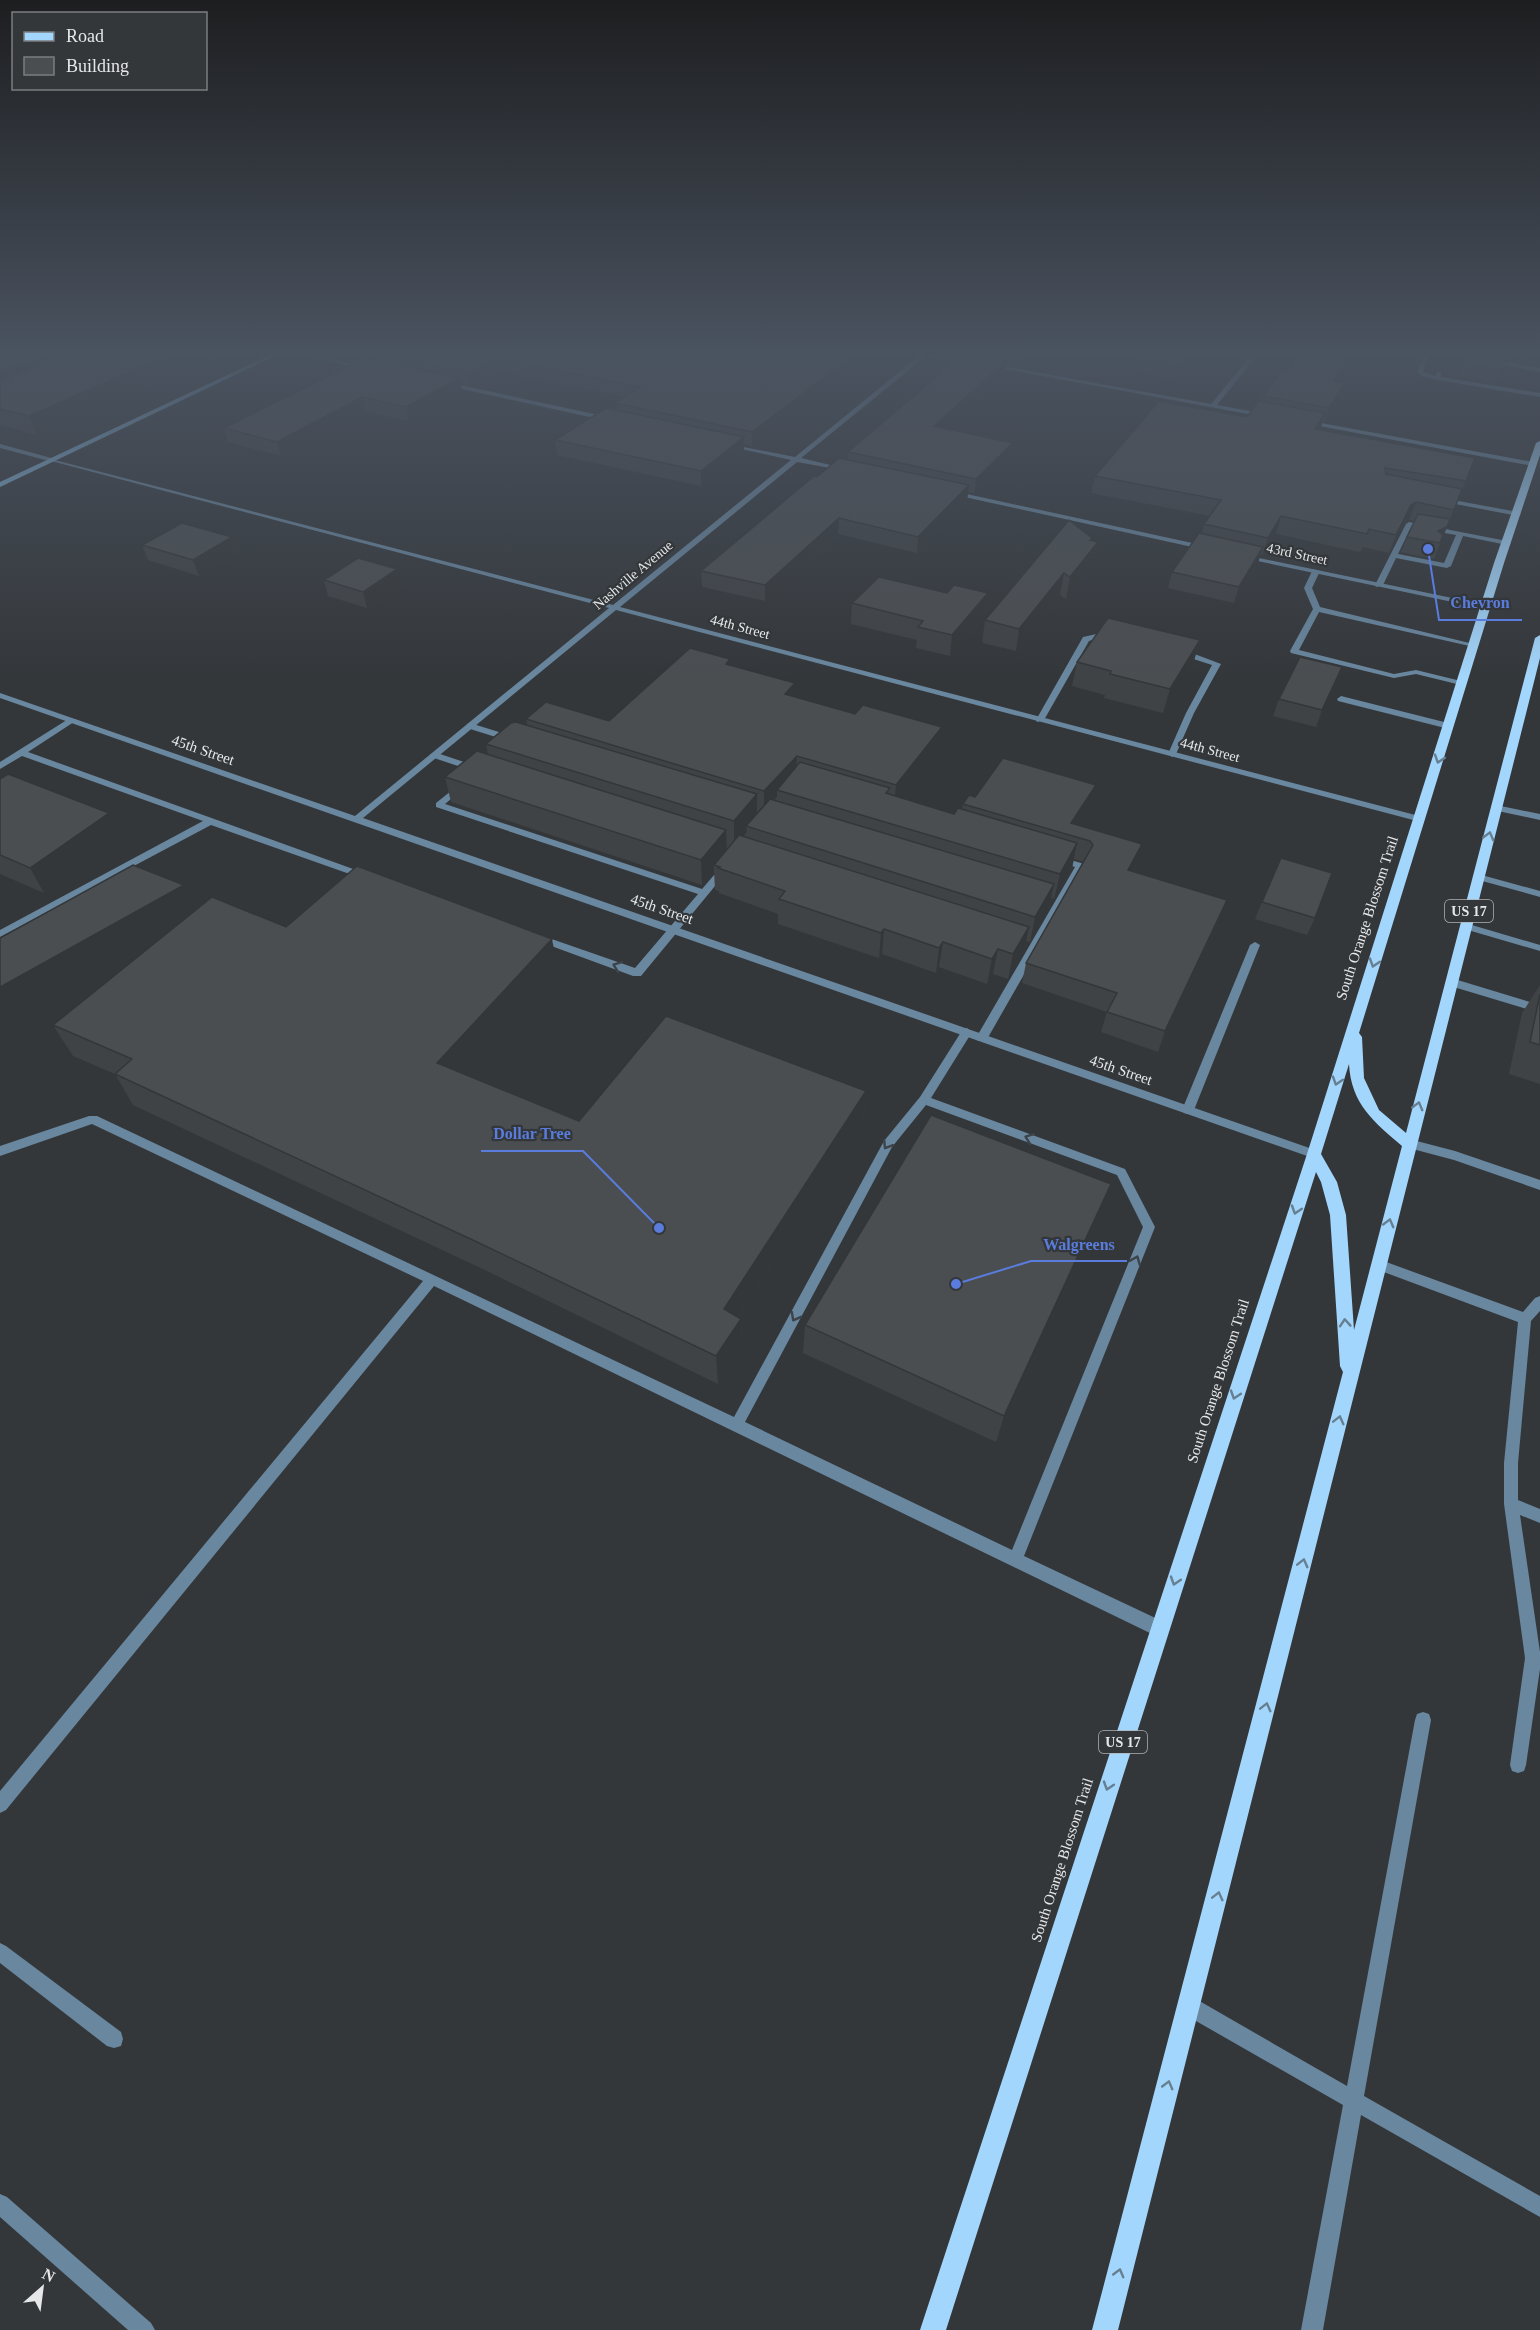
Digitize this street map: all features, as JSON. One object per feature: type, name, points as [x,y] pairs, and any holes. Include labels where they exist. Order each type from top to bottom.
[{"type":"main road","name":"South Orange Blossom Trail","points":[[933,2330],[1314,1154],[1534,461]]},
{"type":"main road","name":"US 17","points":[[1105,2330],[1465,926],[1538,662],[1540,638]]},
{"type":"main road","points":[[1355,1025],[1357,1078],[1373,1113],[1409,1144]]},
{"type":"main road","points":[[1314,1154],[1329,1182],[1338,1215],[1349,1381]]},
{"type":"street","points":[[0,485],[51,461]]},
{"type":"street","name":"44th Street","points":[[56,461],[1420,819]]},
{"type":"street","name":"Nashville Avenue","points":[[356,819],[793,461]]},
{"type":"street","points":[[803,461],[852,471]]},
{"type":"street","points":[[1515,461],[1533,464]]},
{"type":"street","points":[[945,491],[1209,548]]},
{"type":"street","points":[[1436,498],[1518,514]]},
{"type":"street","points":[[1379,585],[1409,524],[1507,543]]},
{"type":"street","points":[[1395,551],[1447,566],[1450,547],[1460,534]]},
{"type":"street","points":[[1395,551],[1410,547]]},
{"type":"street","name":"43rd Street","points":[[1232,553],[1486,608]]},
{"type":"street","points":[[1316,571],[1308,588],[1317,609]]},
{"type":"street","points":[[1317,609],[1474,645]]},
{"type":"street","points":[[1317,609],[1294,651],[1394,676],[1416,672]]},
{"type":"street","points":[[1040,720],[1086,639],[1101,635],[1122,639]]},
{"type":"street","points":[[1172,754],[1190,713],[1217,664],[1174,651]]},
{"type":"street","points":[[1335,661],[1350,657],[1362,660]]},
{"type":"street","points":[[1381,664],[1462,684]]},
{"type":"street","name":"45th Street","points":[[0,695],[1314,1154]]},
{"type":"street","points":[[1341,699],[1449,726]]},
{"type":"street","points":[[0,766],[73,720]]},
{"type":"street","points":[[470,726],[524,743]]},
{"type":"street","points":[[505,747],[513,740]]},
{"type":"street","points":[[21,753],[377,880]]},
{"type":"street","points":[[434,755],[490,773]]},
{"type":"street","points":[[488,762],[439,805],[704,893]]},
{"type":"street","points":[[1496,808],[1537,819]]},
{"type":"street","points":[[0,934],[211,821]]},
{"type":"street","points":[[982,1038],[1081,866],[1047,855]]},
{"type":"street","points":[[529,935],[637,973],[731,861]]},
{"type":"street","points":[[1478,877],[1540,894]]},
{"type":"street","points":[[1047,902],[1058,906]]},
{"type":"street","points":[[1465,926],[1540,946]]},
{"type":"street","points":[[1188,1110],[1255,945]]},
{"type":"street","points":[[1022,946],[1033,950]]},
{"type":"street","points":[[1451,982],[1540,1009]]},
{"type":"street","points":[[736,1426],[888,1144],[924,1100],[967,1032]]},
{"type":"street","points":[[924,1100],[1121,1172],[1149,1227],[1015,1560]]},
{"type":"street","points":[[0,1151],[93,1119],[432,1279],[1160,1629]]},
{"type":"street","points":[[1409,1144],[1455,1156],[1540,1185]]},
{"type":"street","points":[[1378,1264],[1525,1319]]},
{"type":"street","points":[[0,1804],[432,1279]]},
{"type":"street","points":[[1518,1765],[1537,1659],[1511,1504],[1511,1463],[1525,1319],[1540,1302]]},
{"type":"street","points":[[1511,1504],[1540,1516]]},
{"type":"street","points":[[1312,2330],[1352,2100],[1423,1720]]},
{"type":"street","points":[[0,1952],[114,2039]]},
{"type":"street","points":[[1189,2006],[1540,2207]]},
{"type":"street","points":[[0,2204],[144,2330]]},
{"type":"building","points":[[653,461],[714,461],[701,471]]},
{"type":"building","points":[[836,461],[852,461],[969,485],[918,537],[839,518],[765,585],[701,571],[814,476],[817,477]]},
{"type":"building","points":[[889,461],[995,461],[976,479]]},
{"type":"building","points":[[1108,461],[1474,461],[1466,481],[1385,468],[1386,474],[1462,489],[1454,510],[1416,502],[1411,505],[1396,535],[1369,529],[1367,534],[1281,516],[1268,538],[1204,524],[1221,500],[1095,476]]},
{"type":"building","points":[[1418,514],[1450,519],[1447,527],[1438,531],[1443,535],[1440,543],[1407,537]]},
{"type":"building","points":[[1069,520],[1092,538],[1090,540],[1098,542],[1070,577],[1064,573],[1019,629],[985,620]]},
{"type":"building","points":[[182,523],[232,537],[193,560],[142,545]]},
{"type":"building","points":[[1199,533],[1263,547],[1239,587],[1172,572]]},
{"type":"building","points":[[358,558],[397,569],[363,592],[324,580]]},
{"type":"building","points":[[879,577],[947,593],[954,585],[988,593],[952,635],[918,627],[923,621],[852,603]]},
{"type":"building","points":[[1108,618],[1200,640],[1170,689],[1110,674],[1111,671],[1077,662]]},
{"type":"building","points":[[690,648],[730,659],[726,664],[795,683],[785,694],[855,714],[863,705],[942,727],[896,785],[797,756],[764,791],[526,719],[546,702],[609,721]]},
{"type":"building","points":[[1300,657],[1342,667],[1322,710],[1279,699]]},
{"type":"building","points":[[516,722],[757,794],[734,821],[486,744],[511,723]]},
{"type":"building","points":[[477,751],[726,830],[701,860],[445,777]]},
{"type":"building","points":[[1003,758],[1096,785],[1071,823],[1142,844],[1128,870],[1227,900],[1165,1031],[1107,1012],[1117,993],[1026,963],[1093,845],[1090,841],[963,804],[969,795],[975,797]]},
{"type":"building","points":[[800,762],[890,788],[886,793],[954,814],[958,808],[1077,843],[1060,874],[777,790]]},
{"type":"building","points":[[8,774],[109,813],[30,868],[0,855],[0,779]]},
{"type":"building","points":[[770,799],[1054,884],[1035,917],[746,826]]},
{"type":"building","points":[[739,835],[1029,927],[1013,954],[998,949],[992,959],[943,942],[939,948],[884,929],[881,933],[779,899],[785,891],[718,868],[720,867],[714,865]]},
{"type":"building","points":[[1281,858],[1332,873],[1315,918],[1262,902]]},
{"type":"building","points":[[133,865],[184,885],[0,987],[0,938]]},
{"type":"building","points":[[357,866],[552,939],[437,1063],[579,1121],[666,1016],[866,1091],[724,1309],[741,1319],[716,1356],[115,1074],[132,1059],[53,1025],[212,897],[286,927]]},
{"type":"building","points":[[1540,994],[1540,1045],[1530,1042]]},
{"type":"building","points":[[931,1115],[1111,1184],[1004,1416],[805,1325]]},
{"type":"place","name":"Chevron","points":[[1428,549]]},
{"type":"place","name":"Dollar Tree","points":[[659,1228]]},
{"type":"place","name":"Walgreens","points":[[956,1284]]}]
